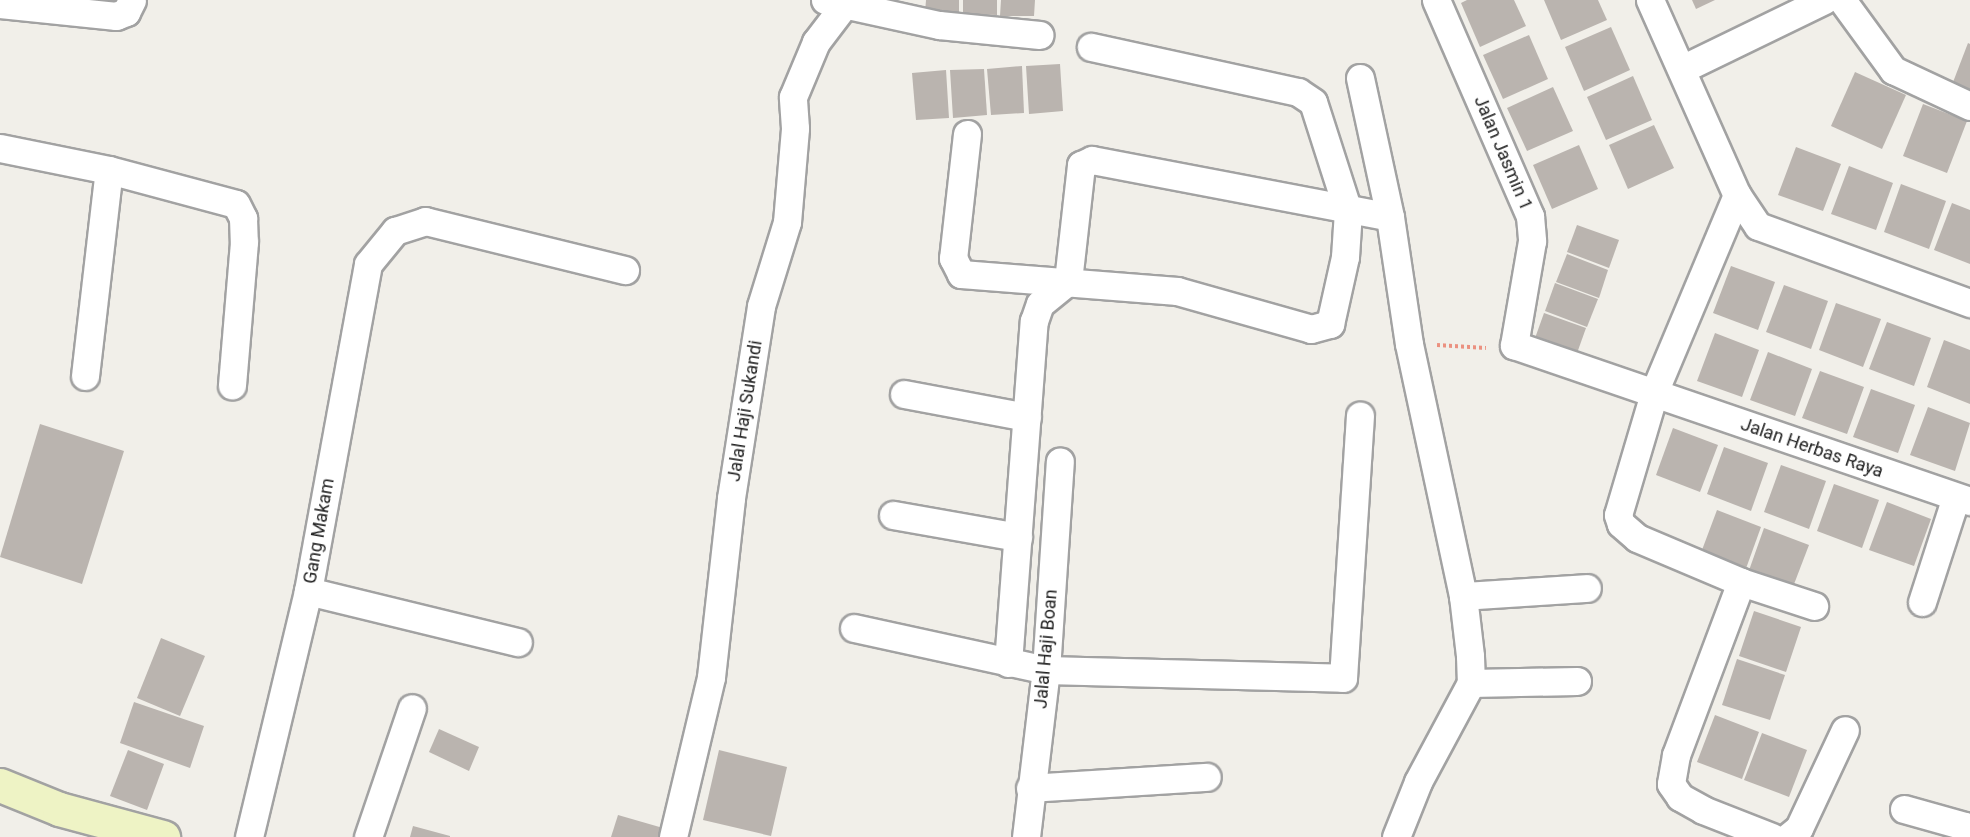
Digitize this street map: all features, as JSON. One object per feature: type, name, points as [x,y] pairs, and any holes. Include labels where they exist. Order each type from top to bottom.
[{"type":"street","points":[[0,4],[116,16],[126,12],[132,0]]},
{"type":"street","name":"Jalan Jasmin 1","points":[[1436,0],[1530,216],[1532,242],[1514,345]]},
{"type":"street","points":[[1650,0],[1737,195],[1767,233],[1970,303]]},
{"type":"street","points":[[1682,69],[1824,0]]},
{"type":"street","points":[[1842,0],[1893,70],[1970,106]]},
{"type":"street","points":[[840,2],[939,25],[1040,35]]},
{"type":"street","name":"Jalal Haji Sukandi","points":[[673,837],[711,677],[731,498],[762,306],[787,222],[795,128],[793,97],[801,68],[840,2]]},
{"type":"street","points":[[1091,46],[1308,96],[1318,108],[1369,214],[1409,344],[1463,596],[1471,683],[1418,782],[1396,837]]},
{"type":"street","points":[[967,134],[953,258],[957,270],[965,275],[1177,291],[1311,329],[1330,324],[1345,257],[1369,214],[1360,78]]},
{"type":"street","points":[[0,148],[109,170],[230,200],[241,210],[244,242],[232,386]]},
{"type":"street","points":[[1008,663],[1034,321],[1040,304],[1068,281],[1079,168],[1088,160],[1369,214]]},
{"type":"street","points":[[85,376],[109,170]]},
{"type":"street","points":[[1737,195],[1655,390],[1619,503],[1621,525],[1637,538],[1740,582],[1814,606]]},
{"type":"street","name":"Gang Makam","points":[[249,837],[308,591],[368,264],[395,231],[411,223],[440,222],[625,270]]},
{"type":"street","points":[[1514,345],[1655,390]]},
{"type":"street","name":"Jalan Herbas Raya","points":[[1655,390],[1753,430],[1963,499]]},
{"type":"street","points":[[904,394],[1027,417]]},
{"type":"street","points":[[854,628],[1046,670],[1343,678],[1360,416]]},
{"type":"street","name":"Jalal Haji Boan","points":[[1026,837],[1030,788],[1046,670],[1060,461]]},
{"type":"street","points":[[1922,602],[1963,499]]},
{"type":"street","points":[[893,515],[1018,537]]},
{"type":"street","points":[[1740,582],[1676,755],[1671,784],[1680,797],[1703,810],[1772,837]]},
{"type":"street","points":[[1463,596],[1587,588]]},
{"type":"street","points":[[308,591],[518,642]]},
{"type":"street","points":[[1471,683],[1577,681]]},
{"type":"street","points":[[368,837],[412,708]]},
{"type":"street","points":[[1788,837],[1799,828],[1845,730]]},
{"type":"street","points":[[1030,788],[1207,777]]},
{"type":"street","points":[[0,785],[59,809],[163,837]]},
{"type":"street","points":[[1904,809],[1965,826],[1970,837]]},
{"type":"path","points":[[1409,344],[1479,348],[1514,345]]},
{"type":"building","points":[[926,0],[959,0],[959,14],[925,13]]},
{"type":"building","points":[[963,0],[997,0],[997,15],[963,14]]},
{"type":"building","points":[[1001,0],[1035,0],[1034,16],[1000,16]]},
{"type":"building","points":[[1467,0],[1514,0],[1526,26],[1480,47],[1461,3]]},
{"type":"building","points":[[1544,0],[1598,0],[1607,20],[1561,40]]},
{"type":"building","points":[[1692,0],[1715,0],[1696,9]]},
{"type":"building","points":[[1611,27],[1630,70],[1584,91],[1565,47]]},
{"type":"building","points":[[1529,35],[1548,79],[1503,99],[1483,55]]},
{"type":"building","points":[[1968,43],[1970,44],[1970,97],[1950,90]]},
{"type":"building","points":[[1060,64],[1063,111],[1029,114],[1026,66]]},
{"type":"building","points":[[1022,66],[1024,113],[991,115],[987,69]]},
{"type":"building","points":[[984,69],[987,115],[953,118],[950,70]]},
{"type":"building","points":[[946,70],[949,118],[916,120],[912,73]]},
{"type":"building","points":[[1855,72],[1906,95],[1882,149],[1831,126]]},
{"type":"building","points":[[1633,76],[1652,120],[1606,140],[1587,97]]},
{"type":"building","points":[[1553,87],[1573,131],[1527,151],[1507,108]]},
{"type":"building","points":[[1923,104],[1967,121],[1947,173],[1903,156]]},
{"type":"building","points":[[1654,125],[1674,168],[1628,189],[1609,145]]},
{"type":"building","points":[[1579,145],[1598,189],[1552,209],[1533,165]]},
{"type":"building","points":[[1796,147],[1841,164],[1823,211],[1778,195]]},
{"type":"building","points":[[1849,166],[1893,183],[1876,230],[1831,214]]},
{"type":"building","points":[[1901,184],[1946,201],[1929,249],[1884,232]]},
{"type":"building","points":[[1952,203],[1970,210],[1970,264],[1934,250]]},
{"type":"building","points":[[1577,225],[1619,240],[1609,268],[1567,252]]},
{"type":"building","points":[[1567,254],[1608,270],[1599,298],[1556,282]]},
{"type":"building","points":[[1731,266],[1775,282],[1758,330],[1713,313]]},
{"type":"building","points":[[1555,283],[1598,299],[1587,327],[1545,311]]},
{"type":"building","points":[[1784,285],[1828,301],[1811,349],[1766,332]]},
{"type":"building","points":[[1836,303],[1881,319],[1863,367],[1819,350]]},
{"type":"building","points":[[1544,313],[1586,328],[1576,356],[1534,341]]},
{"type":"building","points":[[1887,322],[1931,338],[1914,386],[1869,369]]},
{"type":"building","points":[[1715,333],[1759,350],[1742,397],[1697,381]]},
{"type":"building","points":[[1944,340],[1970,350],[1970,404],[1927,387]]},
{"type":"building","points":[[1768,352],[1812,369],[1795,416],[1750,400]]},
{"type":"building","points":[[1820,371],[1864,387],[1847,434],[1802,418]]},
{"type":"building","points":[[1871,389],[1915,405],[1898,453],[1853,437]]},
{"type":"building","points":[[1928,407],[1970,423],[1955,471],[1910,455]]},
{"type":"building","points":[[40,424],[124,451],[82,584],[0,557]]},
{"type":"building","points":[[1673,428],[1718,445],[1700,492],[1656,475]]},
{"type":"building","points":[[1724,447],[1768,463],[1751,511],[1707,494]]},
{"type":"building","points":[[1781,465],[1826,481],[1809,529],[1764,512]]},
{"type":"building","points":[[1834,484],[1879,500],[1862,548],[1817,531]]},
{"type":"building","points":[[1887,502],[1931,519],[1914,566],[1869,550]]},
{"type":"building","points":[[1717,510],[1761,527],[1744,574],[1699,558]]},
{"type":"building","points":[[1764,528],[1809,545],[1791,592],[1747,576]]},
{"type":"building","points":[[1754,611],[1801,627],[1786,672],[1739,656]]},
{"type":"building","points":[[161,638],[205,656],[180,716],[137,698]]},
{"type":"building","points":[[1737,659],[1785,675],[1770,720],[1722,705]]},
{"type":"building","points":[[134,702],[204,726],[190,768],[120,743]]},
{"type":"building","points":[[1715,715],[1759,732],[1742,779],[1697,762]]},
{"type":"building","points":[[439,729],[479,747],[469,771],[429,752]]},
{"type":"building","points":[[1762,733],[1807,750],[1789,797],[1744,780]]},
{"type":"building","points":[[128,750],[164,764],[147,810],[110,796]]},
{"type":"building","points":[[719,750],[787,767],[771,836],[703,820]]},
{"type":"building","points":[[618,815],[663,828],[660,837],[611,837]]},
{"type":"building","points":[[413,826],[450,836],[450,837],[410,837]]}]
